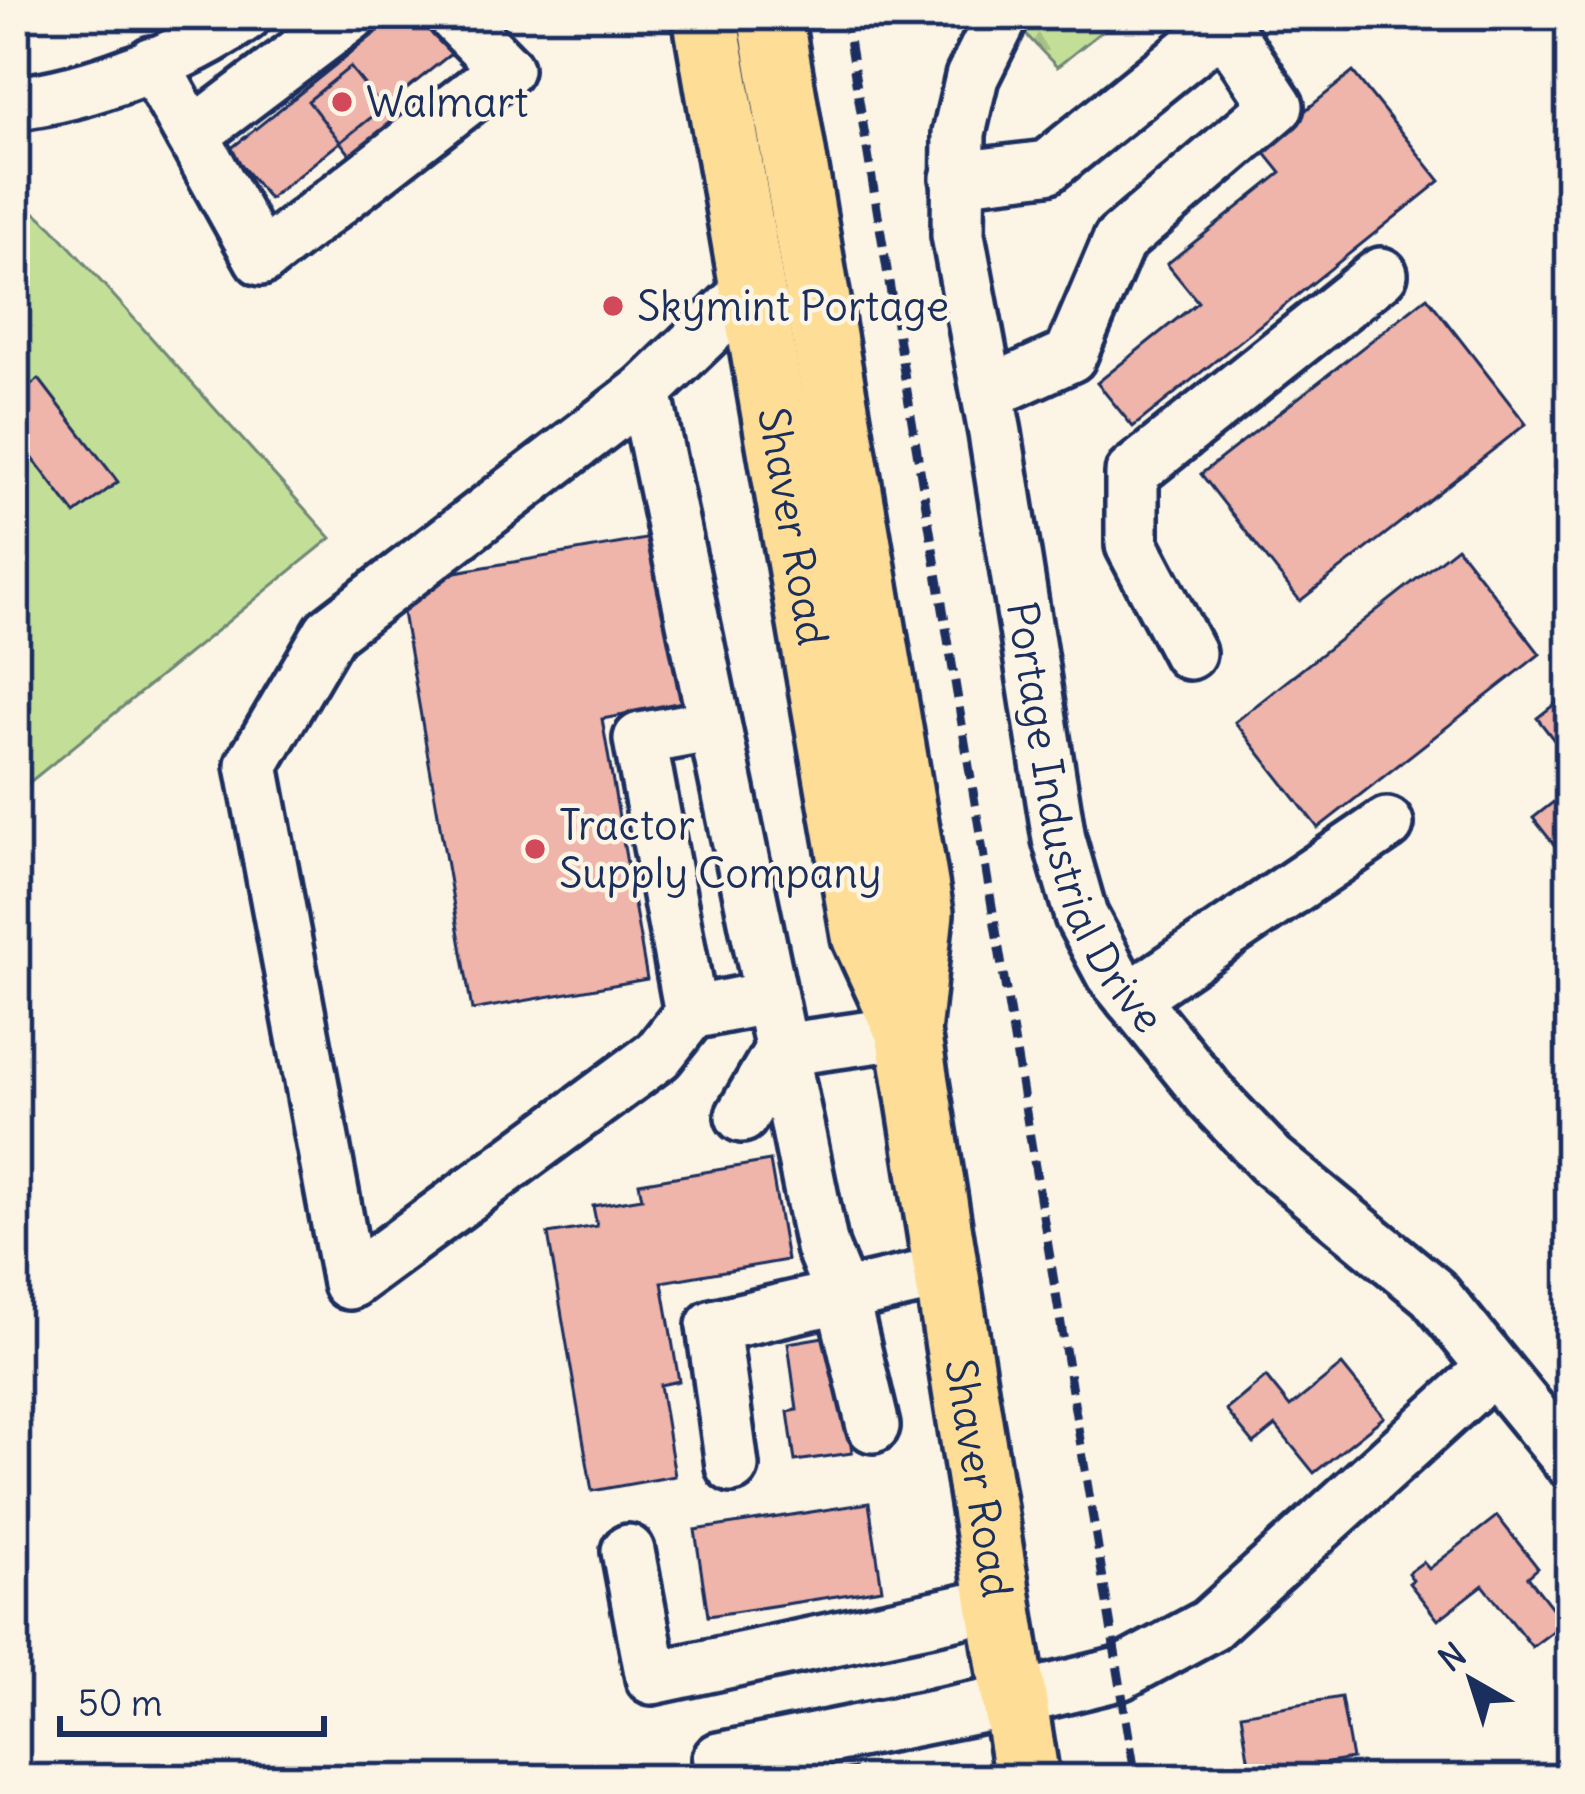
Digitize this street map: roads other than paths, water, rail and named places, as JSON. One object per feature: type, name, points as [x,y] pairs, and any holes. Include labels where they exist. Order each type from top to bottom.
[{"type":"main road","name":"Shaver Road","points":[[705,15],[863,936],[908,1032]]},
{"type":"main road","name":"Shaver Road","points":[[770,15],[921,914],[908,1032],[1027,1779]]},
{"type":"street","points":[[15,103],[56,98],[152,62],[245,15]]},
{"type":"street","points":[[192,135],[351,15]]},
{"type":"street","points":[[152,62],[260,260],[506,69],[453,15]]},
{"type":"street","name":"Portage Industrial Drive","points":[[1003,15],[972,77],[959,133],[958,235],[1059,839],[1081,916],[1112,974],[1214,1100],[1271,1160],[1433,1294],[1570,1461]]},
{"type":"street","points":[[957,178],[1047,167],[1222,25],[1277,106],[1119,241],[1070,356],[988,394]]},
{"type":"street","points":[[1190,653],[1132,545],[1132,472],[1382,274]]},
{"type":"street","points":[[751,289],[645,391],[330,632],[252,765],[349,1283],[658,1055],[691,1013],[771,998]]},
{"type":"street","points":[[645,391],[822,1247],[842,1296],[873,1426]]},
{"type":"street","points":[[691,1013],[640,739],[714,724]]},
{"type":"street","points":[[1131,998],[1387,824]]},
{"type":"street","points":[[781,1050],[908,1032]]},
{"type":"street","points":[[742,1116],[781,1050]]},
{"type":"street","points":[[731,1466],[713,1326],[946,1272]]},
{"type":"street","points":[[721,1779],[719,1759],[1114,1676],[1210,1625],[1493,1367]]},
{"type":"street","points":[[628,1551],[652,1678],[997,1604]]},
{"type":"railway","points":[[845,15],[1136,1779]]},
{"type":"place","name":"Walmart","points":[[342,102]]},
{"type":"place","name":"Skymint Portage","points":[[613,306]]},
{"type":"place","name":"Tractor Supply Company","points":[[535,849]]}]
